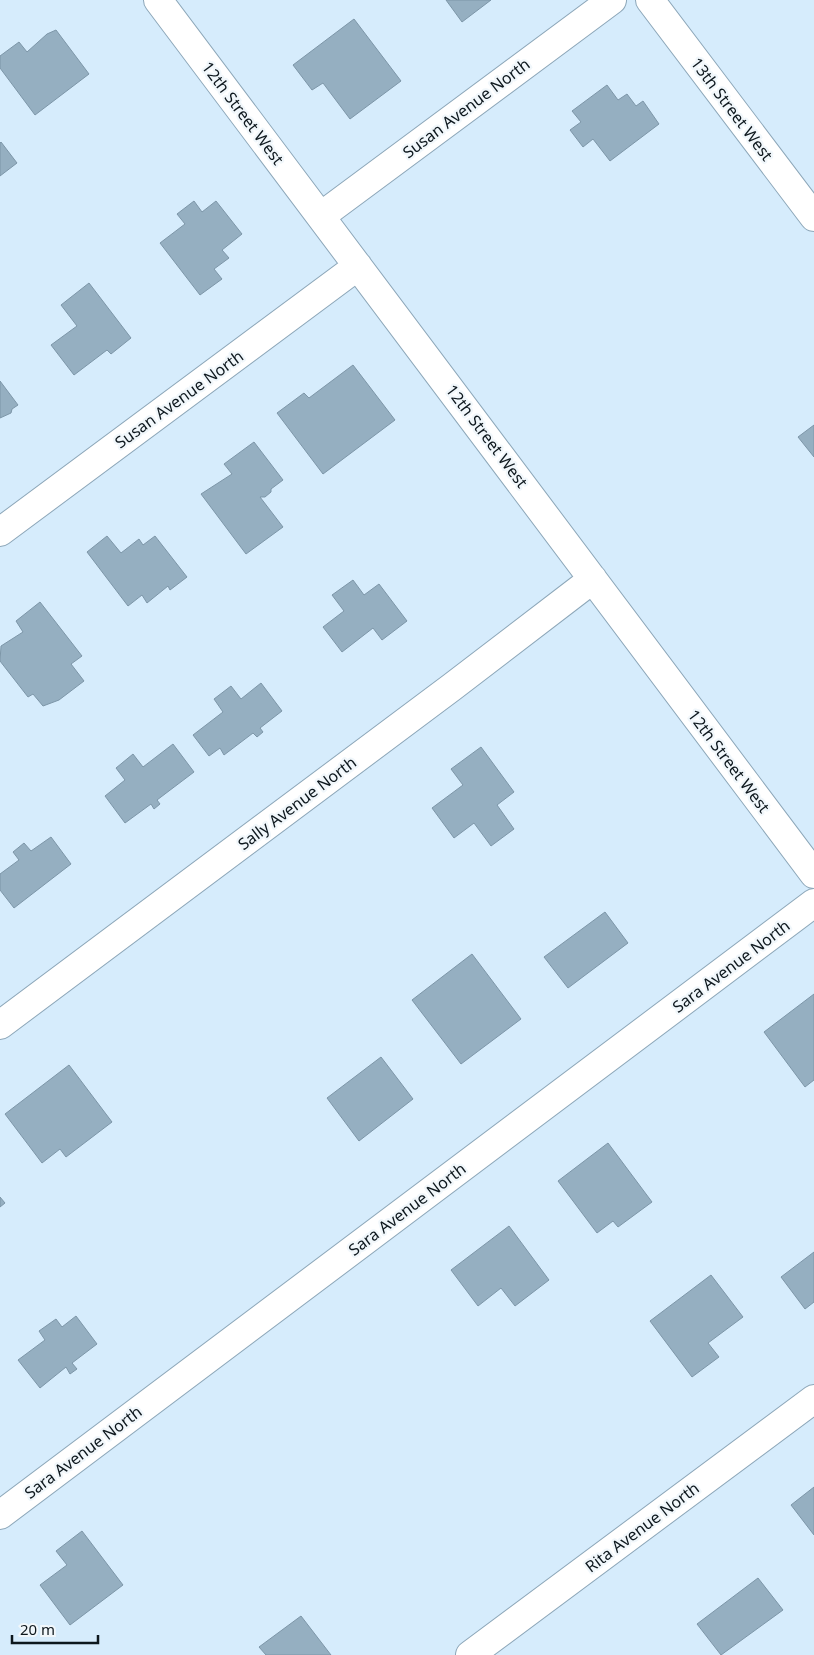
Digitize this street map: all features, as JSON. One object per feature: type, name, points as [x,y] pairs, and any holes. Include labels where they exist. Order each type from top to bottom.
[{"type":"street","name":"12th Street West","points":[[158,0],[475,419],[814,874]]},
{"type":"street","name":"Susan Avenue North","points":[[320,216],[612,0]]},
{"type":"street","name":"13th Street West","points":[[650,0],[814,217]]},
{"type":"street","name":"Susan Avenue North","points":[[0,532],[358,266]]},
{"type":"street","name":"Sally Avenue North","points":[[0,1025],[452,687],[593,579]]},
{"type":"street","name":"Sara Avenue North","points":[[0,1515],[814,903]]},
{"type":"street","name":"Rita Avenue North","points":[[470,1655],[814,1399]]},
{"type":"building","points":[[446,0],[491,0],[462,22]]},
{"type":"building","points":[[354,19],[401,81],[350,119],[323,83],[312,90],[293,65]]},
{"type":"building","points":[[56,30],[89,74],[35,115],[0,68],[0,56],[19,42],[27,52],[47,34]]},
{"type":"building","points":[[607,85],[618,100],[627,94],[636,106],[643,101],[659,124],[610,161],[593,139],[583,147],[570,130],[581,122],[572,111]]},
{"type":"building","points":[[0,143],[17,163],[0,176]]},
{"type":"building","points":[[194,201],[202,212],[216,201],[242,234],[222,250],[229,258],[214,269],[222,279],[200,295],[160,243],[185,224],[177,214]]},
{"type":"building","points":[[89,283],[131,338],[111,354],[107,350],[74,375],[51,345],[77,326],[61,305]]},
{"type":"building","points":[[353,365],[395,420],[323,474],[277,413],[304,393],[309,398]]},
{"type":"building","points":[[0,381],[18,405],[12,409],[11,413],[0,418]]},
{"type":"building","points":[[814,425],[814,457],[798,437]]},
{"type":"building","points":[[254,442],[283,480],[271,489],[271,492],[265,497],[260,497],[283,527],[246,554],[201,494],[232,474],[224,464]]},
{"type":"building","points":[[107,536],[121,553],[139,539],[143,545],[155,536],[187,577],[170,590],[168,586],[147,603],[142,595],[128,606],[87,552]]},
{"type":"building","points":[[353,580],[364,595],[379,584],[407,621],[382,640],[373,628],[342,652],[323,627],[344,611],[332,595]]},
{"type":"building","points":[[40,602],[82,656],[71,664],[84,681],[59,700],[43,706],[33,694],[28,697],[0,661],[1,646],[23,632],[16,621]]},
{"type":"building","points":[[261,683],[282,711],[260,728],[263,732],[257,737],[253,733],[224,755],[220,748],[209,756],[193,735],[223,712],[214,699],[231,686],[241,699]]},
{"type":"building","points":[[173,744],[194,772],[157,800],[160,804],[154,809],[151,804],[125,823],[105,796],[125,780],[116,768],[133,754],[143,767]]},
{"type":"building","points":[[481,747],[514,792],[497,805],[514,829],[491,846],[474,823],[454,838],[432,808],[463,785],[451,769]]},
{"type":"building","points":[[51,837],[71,864],[14,908],[0,890],[0,874],[19,860],[13,852],[24,843],[31,851]]},
{"type":"building","points":[[605,912],[628,943],[568,988],[544,957]]},
{"type":"building","points":[[472,954],[521,1019],[461,1064],[412,1000]]},
{"type":"building","points":[[814,994],[814,1080],[805,1087],[764,1032]]},
{"type":"building","points":[[381,1057],[413,1099],[359,1141],[327,1098]]},
{"type":"building","points":[[69,1065],[112,1122],[66,1157],[60,1149],[42,1163],[5,1114]]},
{"type":"building","points":[[608,1143],[652,1202],[618,1227],[613,1221],[597,1233],[558,1181]]},
{"type":"building","points":[[0,1197],[5,1203],[0,1207]]},
{"type":"building","points":[[509,1226],[549,1280],[515,1306],[501,1288],[478,1306],[451,1270]]},
{"type":"building","points":[[814,1252],[814,1302],[805,1309],[781,1277]]},
{"type":"building","points":[[711,1275],[743,1317],[708,1343],[719,1357],[692,1377],[650,1321]]},
{"type":"building","points":[[76,1316],[97,1344],[72,1363],[77,1369],[70,1374],[66,1367],[40,1388],[18,1360],[45,1340],[39,1331],[56,1319],[62,1327]]},
{"type":"building","points":[[814,1487],[814,1535],[791,1505]]},
{"type":"building","points":[[82,1531],[123,1585],[70,1625],[40,1585],[67,1565],[56,1551]]},
{"type":"building","points":[[758,1578],[783,1610],[721,1655],[697,1624]]},
{"type":"building","points":[[301,1616],[331,1655],[266,1655],[259,1647]]}]
